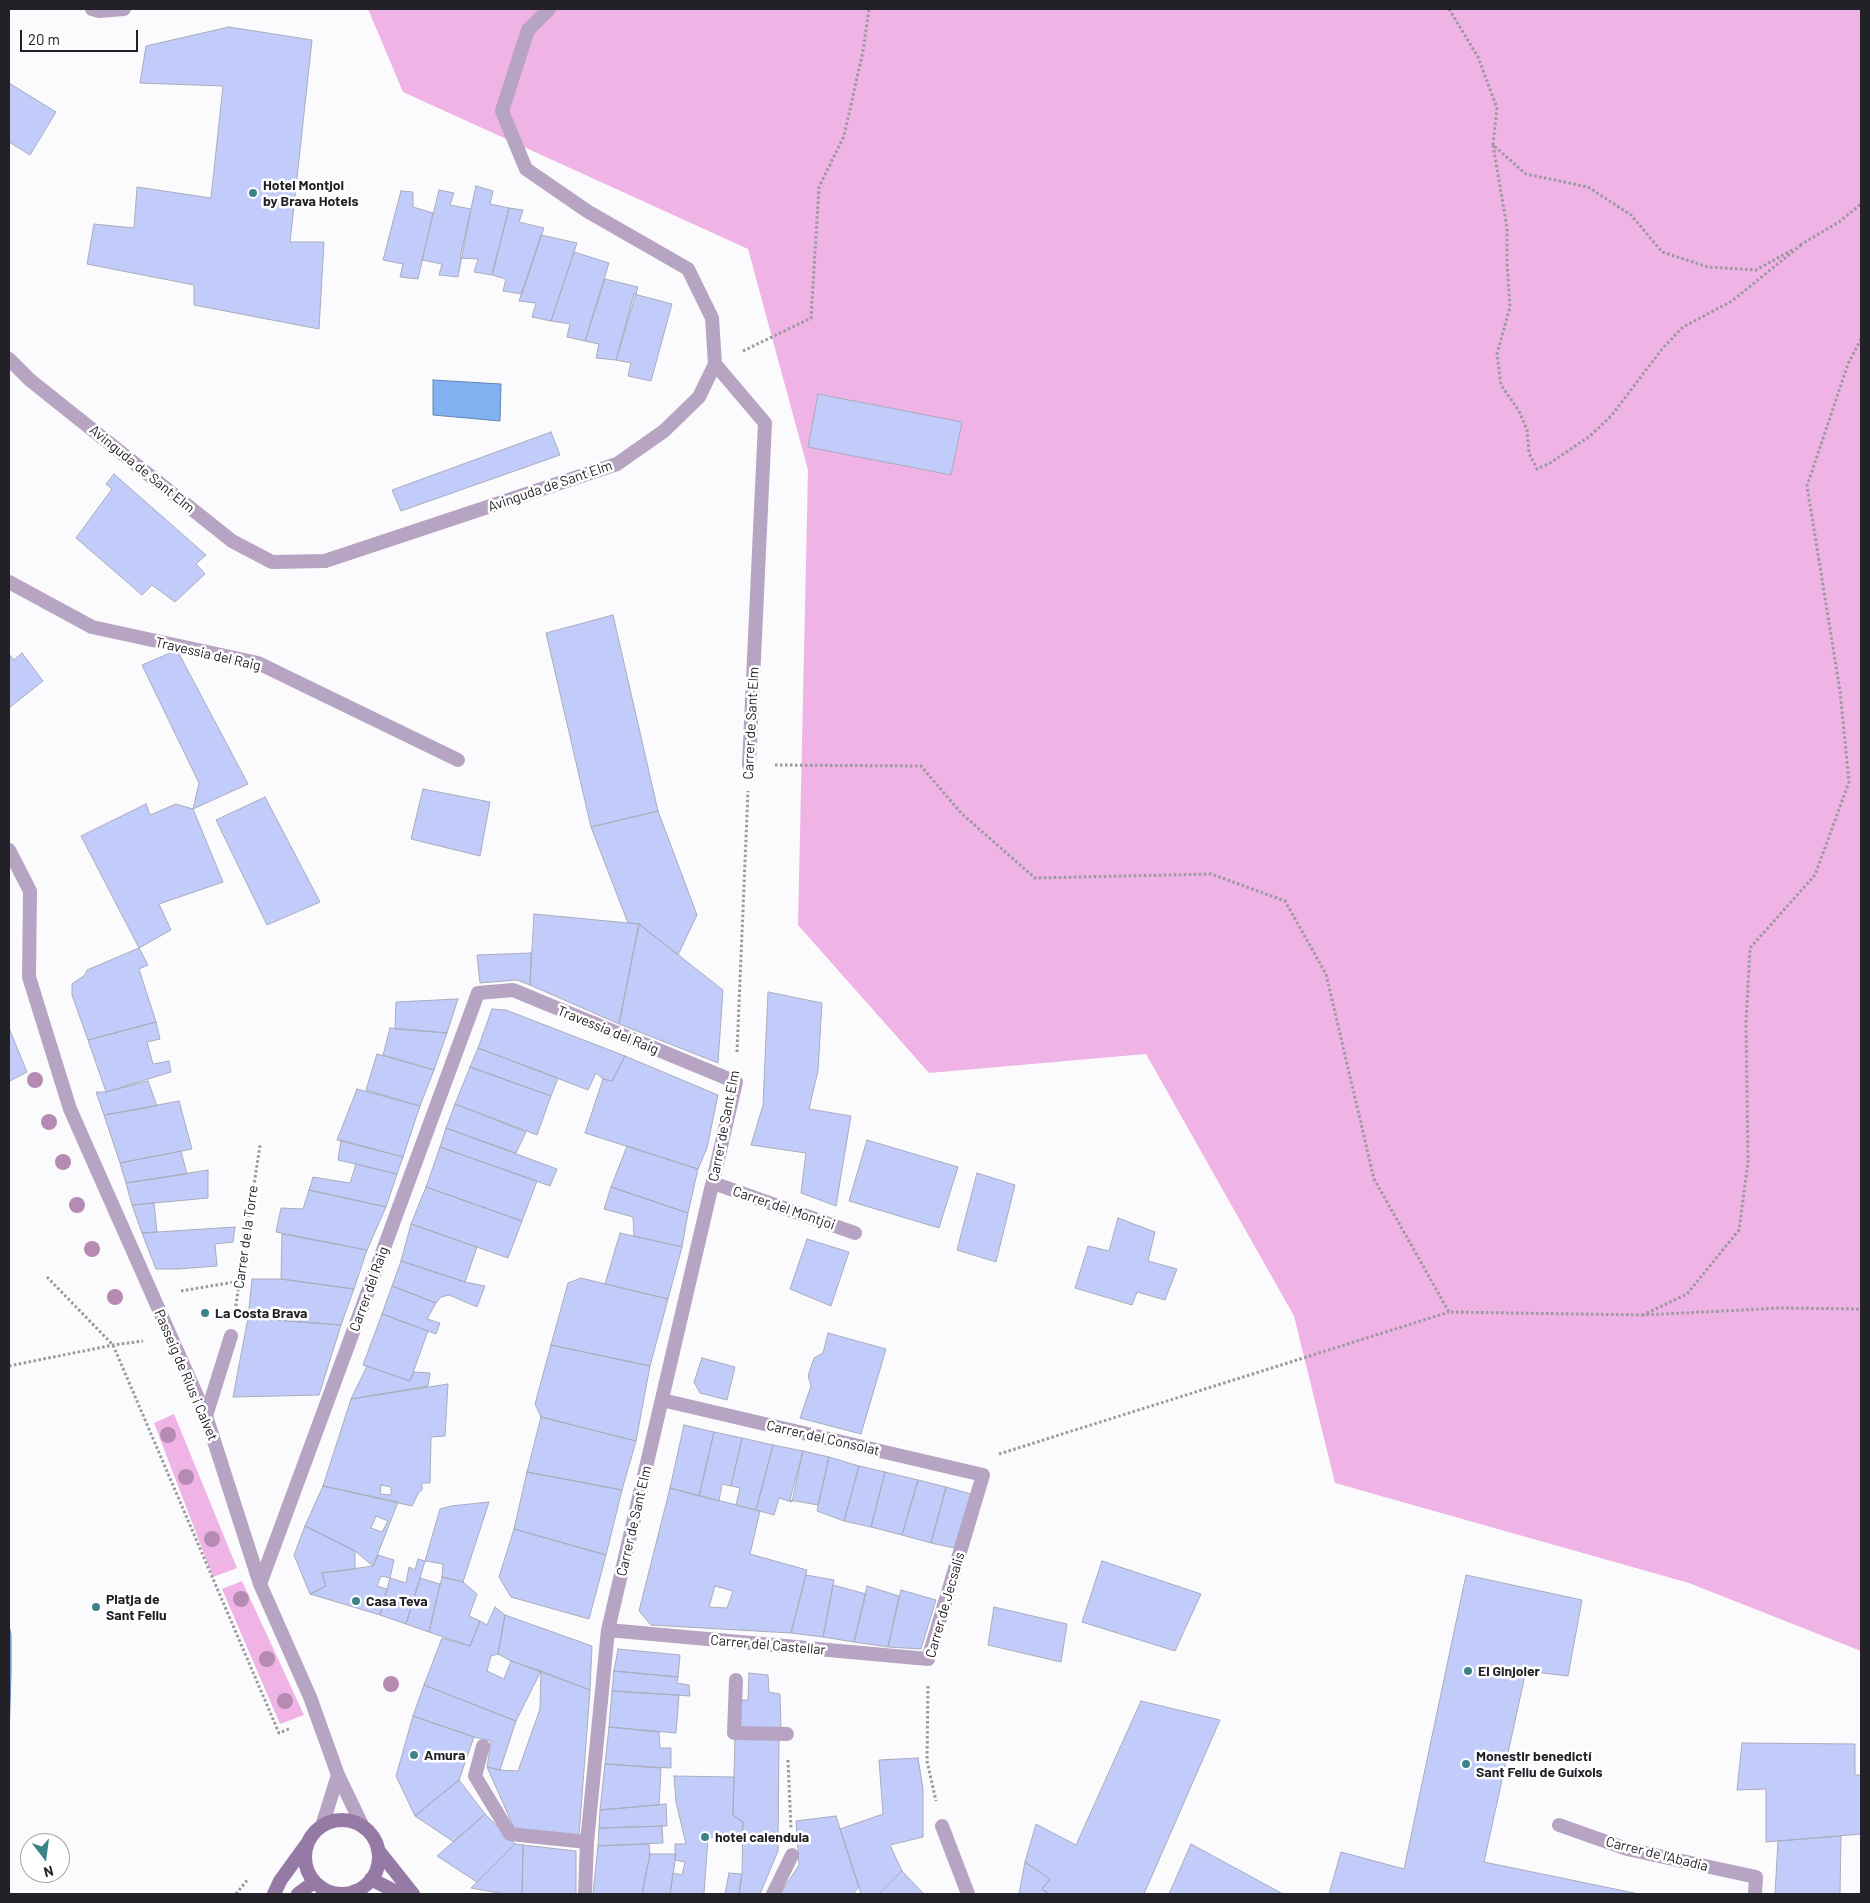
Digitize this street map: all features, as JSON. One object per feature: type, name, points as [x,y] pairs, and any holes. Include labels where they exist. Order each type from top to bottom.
[{"type":"main road","points":[[274,1894],[280,1881],[316,1830],[332,1821],[343,1820],[353,1822],[372,1836],[378,1850],[413,1894]]},
{"type":"main road","points":[[308,1842],[305,1852],[305,1863],[308,1873],[314,1882],[322,1888],[339,1894],[357,1893],[371,1879],[376,1870],[378,1850]]},
{"type":"main road","points":[[371,1879],[400,1894]]},
{"type":"main road","points":[[298,1894],[314,1882]]},
{"type":"street","points":[[92,9],[98,11],[124,9]]},
{"type":"street","name":"Avinguda de Sant Elm","points":[[9,359],[30,380],[232,541],[272,562],[325,561],[617,464],[664,431],[699,397],[715,364],[712,318],[688,269],[588,211],[526,169],[502,111],[528,30],[549,9]]},
{"type":"street","name":"Carrer de Sant Elm","points":[[715,364],[765,423],[750,765]]},
{"type":"street","name":"Travessia del Raig","points":[[9,582],[92,627],[258,663],[458,760]]},
{"type":"street","name":"Passeig de Rius i Calvet","points":[[9,850],[30,892],[29,977],[70,1109],[206,1416],[260,1584],[310,1696],[338,1775],[362,1827]]},
{"type":"street","name":"Travessia del Raig","points":[[478,993],[513,990],[736,1082]]},
{"type":"street","name":"Carrer del Raig","points":[[260,1584],[478,993]]},
{"type":"street","name":"Carrer de Sant Elm","points":[[585,1894],[587,1842],[608,1630],[736,1082]]},
{"type":"street","name":"Carrer del Montjoi","points":[[712,1183],[855,1233]]},
{"type":"street","points":[[206,1416],[230,1336]]},
{"type":"street","name":"Carrer del Consolat","points":[[662,1400],[983,1477]]},
{"type":"street","name":"Carrer de Jecsalis","points":[[928,1660],[983,1477]]},
{"type":"street","name":"Carrer del Castellar","points":[[608,1630],[928,1660]]},
{"type":"street","points":[[736,1680],[734,1733],[787,1734]]},
{"type":"street","points":[[483,1746],[475,1776],[510,1834],[587,1842]]},
{"type":"street","points":[[322,1826],[338,1775]]},
{"type":"street","name":"Carrer de l'Abadia","points":[[1558,1825],[1627,1849],[1756,1877],[1755,1894]]},
{"type":"street","points":[[942,1826],[968,1894]]},
{"type":"street","points":[[773,1894],[792,1854]]},
{"type":"path","points":[[715,364],[811,318],[819,187],[844,136],[863,51],[869,9]]},
{"type":"path","points":[[1449,9],[1478,56],[1497,108],[1493,146],[1507,228],[1506,264],[1510,307],[1497,354],[1501,385],[1519,411],[1527,430],[1529,453],[1537,469],[1550,463],[1590,436],[1611,416],[1662,348],[1683,327],[1732,301],[1800,245]]},
{"type":"path","points":[[1493,146],[1526,174],[1588,187],[1631,215],[1662,252],[1708,267],[1756,270],[1839,222],[1861,204]]},
{"type":"path","points":[[1643,1315],[1687,1294],[1739,1230],[1748,1162],[1746,1024],[1750,948],[1815,875],[1849,782],[1840,692],[1807,486],[1848,364],[1861,338]]},
{"type":"path","points":[[750,765],[920,766],[962,814],[1035,878],[1212,874],[1285,901],[1326,974],[1374,1179],[1449,1312]]},
{"type":"path","name":"Carrer de Sant Elm","points":[[736,1082],[750,765]]},
{"type":"path","name":"Carrer de la Torre","points":[[230,1336],[260,1145]]},
{"type":"path","points":[[48,1277],[113,1345],[279,1732],[296,1726]]},
{"type":"path","points":[[153,1296],[240,1281]]},
{"type":"path","points":[[983,1477],[998,1454],[1449,1312],[1643,1315],[1781,1308],[1861,1309]]},
{"type":"path","points":[[9,1366],[113,1345]]},
{"type":"path","name":"Carrer de Jecsalis","points":[[928,1660],[927,1761],[942,1826]]},
{"type":"path","points":[[787,1734],[792,1854]]},
{"type":"path","points":[[236,1894],[248,1879]]},
{"type":"shaded area","points":[[368,9],[1861,9],[1861,1651],[1689,1583],[1335,1483],[1294,1316],[1146,1054],[929,1073],[798,925],[808,470],[748,249],[403,92]]},
{"type":"shaded area","points":[[174,1414],[237,1568],[213,1577],[154,1423]]},
{"type":"shaded area","points":[[242,1581],[304,1715],[280,1724],[222,1589]]},
{"type":"water","points":[[433,380],[501,384],[500,421],[433,415]]},
{"type":"water","points":[[9,1625],[11,1635],[11,1674],[9,1739]]},
{"type":"pier","points":[[27,1344],[44,1350],[44,1368],[9,1379],[9,1345]]},
{"type":"building","points":[[229,27],[312,40],[290,242],[324,242],[319,329],[194,305],[194,285],[87,264],[94,224],[134,228],[137,187],[211,198],[223,86],[140,83],[146,46]]},
{"type":"building","points":[[9,83],[56,112],[30,155],[9,142]]},
{"type":"building","points":[[476,186],[493,191],[490,204],[509,208],[492,275],[474,272],[478,259],[460,258]]},
{"type":"building","points":[[439,190],[454,193],[450,205],[471,209],[458,277],[439,275],[442,264],[422,260]]},
{"type":"building","points":[[401,191],[413,192],[413,207],[433,213],[418,279],[400,277],[403,264],[383,260]]},
{"type":"building","points":[[509,208],[523,210],[519,222],[544,228],[522,294],[503,291],[506,279],[492,275]]},
{"type":"building","points":[[541,235],[577,243],[551,321],[532,317],[536,303],[519,301]]},
{"type":"building","points":[[574,252],[609,263],[585,341],[567,337],[570,324],[551,321]]},
{"type":"building","points":[[605,279],[638,287],[616,360],[596,358],[599,344],[585,341]]},
{"type":"building","points":[[634,294],[672,304],[651,381],[628,376],[631,363],[616,360]]},
{"type":"building","points":[[818,394],[962,422],[951,475],[808,447]]},
{"type":"building","points":[[551,432],[560,455],[401,511],[392,490]]},
{"type":"building","points":[[114,474],[206,555],[196,564],[205,574],[175,602],[152,585],[142,595],[76,538],[112,489],[106,484]]},
{"type":"building","points":[[613,615],[658,811],[591,827],[546,633]]},
{"type":"building","points":[[177,650],[248,784],[193,809],[199,783],[142,665]]},
{"type":"building","points":[[22,653],[43,681],[9,708],[9,654],[14,660]]},
{"type":"building","points":[[423,789],[490,802],[480,856],[411,839]]},
{"type":"building","points":[[265,797],[320,902],[267,925],[216,820]]},
{"type":"building","points":[[146,804],[150,815],[176,804],[193,809],[223,882],[159,904],[171,930],[139,948],[81,836]]},
{"type":"building","points":[[658,811],[697,915],[678,955],[639,924],[628,923],[591,827]]},
{"type":"building","points":[[534,914],[639,924],[619,1024],[530,985]]},
{"type":"building","points":[[639,924],[723,990],[718,1063],[619,1024]]},
{"type":"building","points":[[139,948],[148,965],[139,969],[156,1022],[88,1040],[72,995],[72,984],[85,975],[87,970]]},
{"type":"building","points":[[531,953],[530,985],[517,980],[480,983],[477,955]]},
{"type":"building","points":[[768,992],[822,1003],[818,1071],[809,1109],[851,1116],[836,1206],[801,1193],[806,1153],[751,1145],[763,1105]]},
{"type":"building","points":[[458,999],[447,1033],[395,1029],[396,1002]]},
{"type":"building","points":[[492,1009],[506,1010],[625,1056],[612,1081],[603,1079],[596,1073],[588,1090],[478,1048]]},
{"type":"building","points":[[156,1022],[160,1039],[147,1042],[153,1064],[169,1061],[171,1072],[106,1092],[88,1040]]},
{"type":"building","points":[[9,1028],[27,1072],[10,1081],[9,1079]]},
{"type":"building","points":[[390,1028],[447,1033],[434,1070],[383,1055]]},
{"type":"building","points":[[478,1048],[558,1078],[551,1096],[470,1067]]},
{"type":"building","points":[[377,1054],[434,1070],[420,1106],[366,1090]]},
{"type":"building","points":[[625,1056],[718,1095],[707,1148],[698,1169],[585,1133],[603,1079],[612,1081]]},
{"type":"building","points":[[470,1067],[551,1096],[537,1135],[455,1104]]},
{"type":"building","points":[[148,1081],[157,1106],[104,1115],[96,1092],[106,1092]]},
{"type":"building","points":[[357,1089],[420,1106],[403,1157],[337,1140]]},
{"type":"building","points":[[179,1101],[192,1149],[120,1163],[104,1115]]},
{"type":"building","points":[[455,1104],[526,1132],[516,1153],[446,1128]]},
{"type":"building","points":[[446,1128],[557,1169],[550,1186],[440,1147]]},
{"type":"building","points":[[341,1140],[403,1157],[397,1174],[338,1160]]},
{"type":"building","points":[[867,1140],[958,1167],[939,1228],[849,1201]]},
{"type":"building","points":[[627,1146],[698,1169],[688,1213],[611,1187]]},
{"type":"building","points":[[440,1147],[537,1181],[522,1221],[426,1187]]},
{"type":"building","points":[[181,1151],[187,1174],[126,1183],[120,1163]]},
{"type":"building","points":[[356,1164],[397,1174],[386,1207],[309,1190],[313,1177],[350,1183]]},
{"type":"building","points":[[208,1170],[208,1198],[132,1205],[126,1183]]},
{"type":"building","points":[[977,1173],[1015,1185],[996,1262],[957,1250]]},
{"type":"building","points":[[426,1187],[522,1221],[508,1258],[411,1224]]},
{"type":"building","points":[[611,1187],[688,1213],[682,1247],[634,1236],[633,1217],[604,1209]]},
{"type":"building","points":[[309,1190],[386,1207],[367,1250],[276,1232],[281,1208],[303,1209]]},
{"type":"building","points":[[154,1203],[157,1232],[142,1233],[132,1205]]},
{"type":"building","points":[[1118,1218],[1155,1232],[1148,1261],[1177,1269],[1165,1300],[1137,1292],[1132,1305],[1075,1288],[1088,1246],[1109,1251]]},
{"type":"building","points":[[411,1224],[477,1247],[465,1282],[401,1261]]},
{"type":"building","points":[[235,1227],[233,1242],[215,1244],[217,1266],[179,1269],[156,1269],[142,1233]]},
{"type":"building","points":[[620,1233],[682,1247],[668,1299],[605,1284]]},
{"type":"building","points":[[282,1234],[367,1250],[354,1289],[281,1279]]},
{"type":"building","points":[[807,1239],[849,1252],[831,1306],[790,1289]]},
{"type":"building","points":[[401,1261],[465,1282],[485,1286],[477,1307],[449,1295],[441,1297],[436,1303],[392,1286]]},
{"type":"building","points":[[581,1278],[668,1299],[650,1366],[551,1345],[568,1283]]},
{"type":"building","points":[[252,1279],[281,1279],[354,1289],[341,1325],[248,1318]]},
{"type":"building","points":[[392,1286],[436,1303],[427,1319],[440,1323],[436,1334],[382,1314]]},
{"type":"building","points":[[382,1314],[428,1331],[410,1381],[363,1365]]},
{"type":"building","points":[[248,1318],[341,1325],[319,1395],[233,1397]]},
{"type":"building","points":[[828,1333],[886,1349],[861,1434],[800,1418],[811,1386],[808,1376],[814,1358],[823,1353]]},
{"type":"building","points":[[551,1345],[650,1366],[636,1441],[541,1417],[535,1404]]},
{"type":"building","points":[[702,1358],[735,1367],[727,1400],[700,1393],[694,1382]]},
{"type":"building","points":[[367,1366],[410,1381],[414,1372],[430,1373],[428,1386],[351,1399]]},
{"type":"building","points":[[448,1384],[445,1436],[431,1437],[430,1483],[422,1483],[422,1490],[412,1506],[323,1486],[351,1399]],"holes":[[[381,1485],[391,1487],[391,1495],[380,1494]]]},
{"type":"building","points":[[541,1417],[636,1441],[622,1490],[527,1472]]},
{"type":"building","points":[[684,1425],[714,1432],[699,1496],[670,1488]]},
{"type":"building","points":[[714,1432],[742,1438],[731,1486],[722,1484],[719,1501],[699,1496]]},
{"type":"building","points":[[742,1438],[773,1445],[756,1510],[736,1505],[740,1488],[731,1486]]},
{"type":"building","points":[[773,1445],[803,1451],[792,1502],[779,1498],[774,1515],[756,1510]]},
{"type":"building","points":[[803,1451],[829,1457],[818,1505],[790,1500]]},
{"type":"building","points":[[829,1457],[859,1466],[844,1521],[817,1511]]},
{"type":"building","points":[[859,1466],[885,1472],[871,1527],[844,1521]]},
{"type":"building","points":[[527,1472],[622,1490],[606,1555],[514,1529]]},
{"type":"building","points":[[885,1472],[918,1480],[902,1535],[871,1527]]},
{"type":"building","points":[[918,1480],[946,1487],[931,1543],[902,1535]]},
{"type":"building","points":[[323,1486],[398,1502],[373,1566],[355,1551],[305,1526]],"holes":[[[376,1516],[388,1521],[382,1532],[371,1528]]]},
{"type":"building","points":[[946,1487],[971,1494],[954,1548],[931,1543]]},
{"type":"building","points":[[670,1488],[760,1511],[750,1554],[807,1570],[791,1633],[651,1625],[639,1611]],"holes":[[[715,1586],[733,1591],[727,1608],[709,1607]]]},
{"type":"building","points":[[489,1502],[463,1582],[442,1577],[443,1564],[425,1561],[440,1509]]},
{"type":"building","points":[[305,1526],[355,1551],[355,1569],[322,1573],[326,1586],[310,1594],[294,1555]]},
{"type":"building","points":[[514,1529],[606,1555],[589,1619],[511,1597],[499,1577]]},
{"type":"building","points":[[378,1555],[394,1560],[390,1578],[381,1576],[377,1586],[387,1589],[380,1615],[310,1594],[326,1586],[322,1573],[373,1566]]},
{"type":"building","points":[[418,1559],[425,1561],[406,1624],[380,1615],[390,1578],[406,1583],[409,1567],[415,1570]]},
{"type":"building","points":[[1102,1561],[1201,1594],[1175,1651],[1082,1622]]},
{"type":"building","points":[[806,1575],[834,1580],[823,1637],[791,1633]]},
{"type":"building","name":"Monestir benedictí Sant Feliu de Guíxols","points":[[1466,1575],[1582,1600],[1568,1676],[1526,1671],[1484,1862],[1639,1894],[1329,1894],[1341,1852],[1404,1869]]},
{"type":"building","points":[[442,1577],[463,1582],[477,1594],[469,1616],[480,1621],[470,1646],[429,1632]]},
{"type":"building","points":[[420,1578],[440,1584],[429,1632],[406,1624]]},
{"type":"building","points":[[833,1585],[866,1594],[854,1642],[823,1637]]},
{"type":"building","points":[[867,1586],[899,1596],[888,1647],[854,1642]]},
{"type":"building","points":[[901,1590],[936,1600],[921,1649],[888,1647]]},
{"type":"building","points":[[495,1607],[505,1615],[498,1654],[491,1656],[487,1671],[504,1679],[511,1661],[541,1671],[516,1721],[424,1685],[442,1638],[470,1646],[480,1621],[487,1625]]},
{"type":"building","points":[[994,1607],[1067,1624],[1061,1662],[988,1645]]},
{"type":"building","points":[[505,1615],[592,1646],[590,1690],[511,1661],[498,1654]]},
{"type":"building","points":[[618,1649],[680,1655],[678,1677],[614,1671]]},
{"type":"building","points":[[541,1671],[590,1690],[579,1836],[515,1830],[487,1767],[518,1771],[540,1709]]},
{"type":"building","points":[[614,1671],[678,1677],[677,1683],[689,1685],[690,1696],[612,1691]]},
{"type":"building","points":[[749,1673],[768,1675],[769,1692],[780,1694],[781,1730],[740,1727],[741,1700],[748,1700]]},
{"type":"building","points":[[424,1685],[516,1721],[500,1770],[487,1767],[491,1741],[413,1716]]},
{"type":"building","points":[[612,1691],[679,1695],[676,1733],[609,1727]]},
{"type":"building","points":[[1141,1701],[1220,1720],[1144,1894],[1050,1894],[1042,1889],[1050,1879],[1025,1862],[1036,1824],[1076,1845]]},
{"type":"building","points":[[413,1716],[474,1737],[459,1780],[415,1816],[396,1776]]},
{"type":"building","points":[[609,1727],[659,1732],[660,1748],[671,1748],[671,1768],[605,1764]]},
{"type":"building","points":[[735,1736],[779,1736],[778,1851],[760,1894],[739,1894],[742,1874],[743,1822],[733,1815]]},
{"type":"building","points":[[1742,1743],[1855,1744],[1855,1775],[1861,1775],[1861,1834],[1766,1842],[1766,1789],[1737,1790]]},
{"type":"building","points":[[918,1758],[923,1789],[923,1837],[890,1845],[902,1871],[879,1894],[861,1894],[840,1829],[883,1814],[879,1760]]},
{"type":"building","points":[[605,1764],[661,1768],[659,1805],[600,1810]]},
{"type":"building","name":"hotel calendula","points":[[674,1776],[734,1777],[733,1815],[743,1822],[742,1835],[708,1838],[704,1894],[670,1894],[673,1873],[682,1875],[685,1862],[675,1860],[675,1844],[686,1844],[676,1802]]},
{"type":"building","points":[[459,1780],[485,1814],[454,1842],[415,1816]]},
{"type":"building","points":[[666,1804],[667,1826],[599,1828],[600,1810]]},
{"type":"building","points":[[485,1814],[515,1844],[477,1882],[437,1856]]},
{"type":"building","points":[[836,1816],[859,1887],[853,1894],[780,1894],[799,1865],[796,1821]]},
{"type":"building","points":[[662,1826],[663,1843],[598,1846],[599,1828]]},
{"type":"building","points":[[1841,1836],[1840,1894],[1775,1894],[1778,1841]]},
{"type":"building","points":[[515,1844],[523,1845],[522,1894],[504,1894],[471,1888]]},
{"type":"building","points":[[649,1844],[650,1854],[642,1894],[593,1894],[598,1846]]},
{"type":"building","points":[[1191,1844],[1283,1894],[1169,1894]]},
{"type":"building","points":[[523,1845],[576,1851],[576,1894],[522,1894]]},
{"type":"building","points":[[650,1854],[676,1854],[670,1894],[642,1894]]},
{"type":"building","points":[[1025,1862],[1050,1879],[1042,1889],[1050,1894],[1019,1894]]},
{"type":"building","points":[[902,1871],[924,1894],[879,1894]]},
{"type":"building","points":[[729,1873],[742,1874],[739,1894],[725,1894]]},
{"type":"place","name":"Hotel Montjoi by Brava Hotels","points":[[253,193]]},
{"type":"place","name":"La Costa Brava","points":[[205,1313]]},
{"type":"place","name":"Casa Teva","points":[[356,1601]]},
{"type":"place","name":"Platja de Sant Feliu","points":[[96,1607]]},
{"type":"place","name":"El Ginjoler","points":[[1468,1671]]},
{"type":"place","name":"Amura","points":[[414,1755]]},
{"type":"place","name":"Monestir benedictí Sant Feliu de Guíxols","points":[[1466,1764]]},
{"type":"place","name":"hotel calendula","points":[[705,1837]]}]
